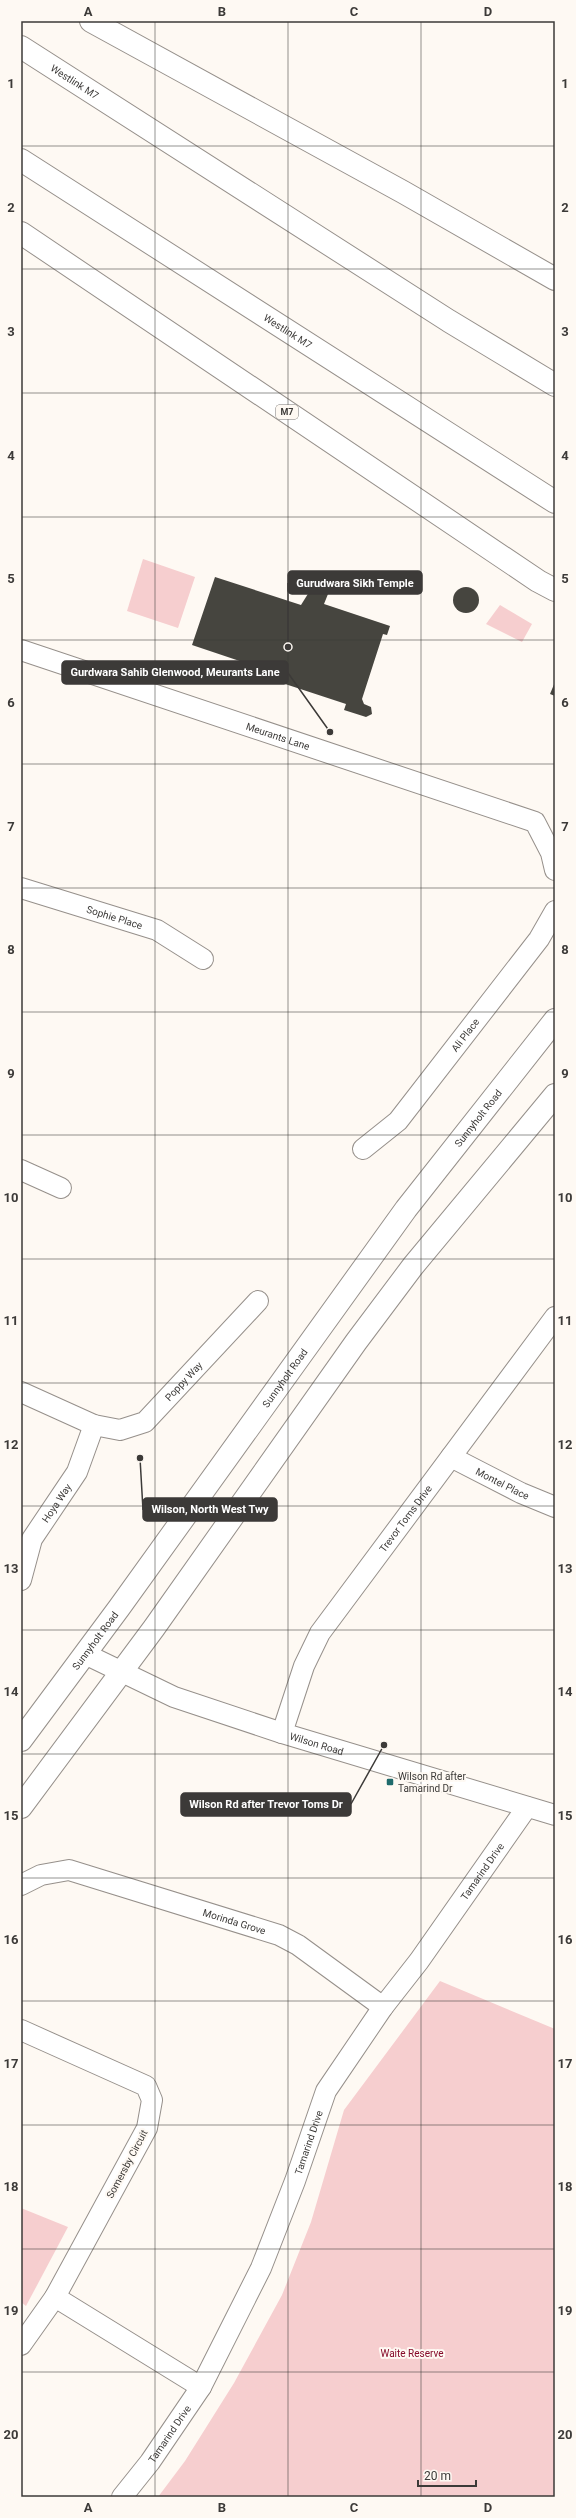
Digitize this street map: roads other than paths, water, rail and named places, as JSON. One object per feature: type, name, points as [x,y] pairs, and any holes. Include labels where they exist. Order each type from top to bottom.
[{"type":"main road","points":[[91,21],[402,192],[555,279]]},
{"type":"main road","name":"Westlink M7","points":[[21,47],[449,321],[555,385]]},
{"type":"main road","name":"Westlink M7","points":[[21,160],[555,502]]},
{"type":"main road","points":[[402,192],[555,293]]},
{"type":"main road","name":"M7","points":[[21,233],[538,581],[555,590]]},
{"type":"main road","name":"Sunnyholt Road","points":[[21,1740],[85,1654],[406,1209],[555,1020]]},
{"type":"main road","points":[[21,1807],[122,1672],[361,1335],[413,1266],[555,1095]]},
{"type":"street","name":"Meurants Lane","points":[[21,650],[535,822],[551,853],[555,870]]},
{"type":"street","name":"Sophie Place","points":[[21,888],[157,930],[203,959]]},
{"type":"street","name":"Ali Place","points":[[363,1149],[398,1121],[539,939],[555,911]]},
{"type":"street","points":[[21,1170],[61,1188]]},
{"type":"street","name":"Poppy Way","points":[[21,1392],[94,1425],[120,1430],[146,1422],[258,1300]]},
{"type":"street","name":"Trevor Toms Drive","points":[[282,1733],[304,1666],[320,1633],[555,1317]]},
{"type":"street","name":"Hoya Way","points":[[21,1580],[32,1538],[77,1472],[94,1425]]},
{"type":"street","name":"Montel Place","points":[[452,1457],[521,1493],[555,1507]]},
{"type":"street","name":"Wilson Road","points":[[85,1654],[174,1697],[282,1733],[555,1815]]},
{"type":"street","name":"Tamarind Drive","points":[[122,2497],[150,2462],[201,2387],[261,2268],[295,2181],[326,2091],[383,2007],[419,1961],[528,1807]]},
{"type":"street","name":"Morinda Grove","points":[[21,1885],[41,1875],[69,1870],[279,1935],[298,1945],[383,2007]]},
{"type":"street","name":"Somersby Circuit","points":[[21,2030],[146,2086],[152,2100],[147,2128],[55,2297],[21,2345]]},
{"type":"street","points":[[55,2297],[201,2387]]},
{"type":"place","name":"Gurudwara Sikh Temple","points":[[288,647]]},
{"type":"place","name":"Gurdwara Sahib Glenwood, Meurants Lane","points":[[330,732]]},
{"type":"place","name":"Wilson, North West Twy","points":[[140,1458]]},
{"type":"place","name":"Wilson Rd after Trevor Toms Dr","points":[[384,1745]]},
{"type":"place","name":"Wilson Rd after Tamarind Dr","points":[[390,1782]]},
{"type":"park label","name":"Waite Reserve","points":[[412,2353]]}]
